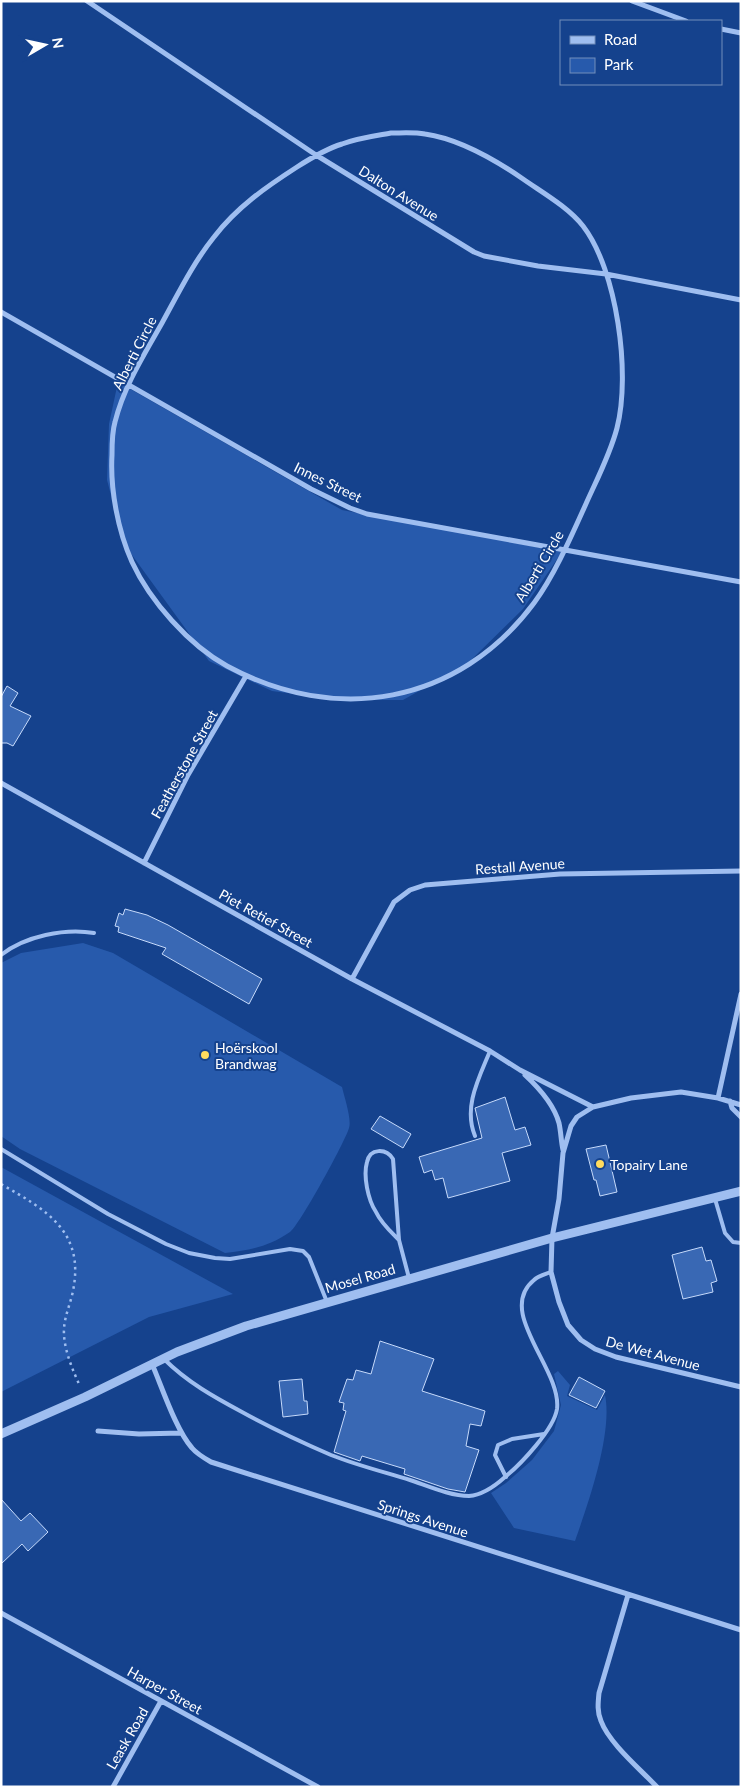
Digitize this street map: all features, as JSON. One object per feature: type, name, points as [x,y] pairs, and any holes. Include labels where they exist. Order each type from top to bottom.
[{"type":"street","name":"Dalton Avenue","points":[[87,1],[316,155],[480,255],[538,266],[606,274],[741,300]]},
{"type":"street","points":[[632,1],[683,20]]},
{"type":"street","points":[[722,29],[741,33]]},
{"type":"street","name":"Alberti Circle","points":[[391,133],[423,133],[450,140],[483,155],[520,176],[581,223],[595,245],[606,274],[620,330],[622,376],[618,426],[565,549],[534,602],[508,632],[468,666],[434,683],[399,695],[341,700],[275,688],[246,676],[210,657],[188,637],[149,592],[131,561],[121,528],[111,476],[114,424],[128,384],[194,265],[211,240],[246,202],[316,155],[338,144],[365,137],[391,133]]},
{"type":"street","name":"Innes Street","points":[[1,312],[311,489],[350,508],[367,514],[741,582]]},
{"type":"street","name":"Featherstone Street","points":[[144,863],[188,775],[246,676]]},
{"type":"street","name":"Piet Retief Street","points":[[1,783],[352,979],[490,1051],[520,1070],[593,1107]]},
{"type":"street","name":"Restall Avenue","points":[[352,979],[394,902],[410,890],[425,885],[560,874],[741,871]]},
{"type":"street","points":[[718,1098],[741,994]]},
{"type":"street","name":"Piet Retief Street","points":[[520,1070],[539,1090],[554,1111],[558,1122],[563,1153]]},
{"type":"street","name":"Piet Retief Street","points":[[552,1238],[563,1153],[571,1126],[577,1118],[593,1107],[632,1098],[681,1092],[718,1098],[741,1105]]},
{"type":"street","points":[[730,1101],[732,1108],[741,1117]]},
{"type":"street","name":"Mosel Road","points":[[1,1434],[85,1397],[163,1358],[210,1338],[246,1326],[552,1238],[741,1191]]},
{"type":"street","name":"De Wet Avenue","points":[[552,1238],[551,1272],[559,1302],[568,1325],[581,1340],[595,1350],[616,1357],[741,1387]]},
{"type":"street","name":"Springs Avenue","points":[[152,1364],[181,1433],[192,1448],[211,1462],[741,1630]]},
{"type":"street","points":[[98,1431],[139,1434],[181,1433]]},
{"type":"street","points":[[628,1595],[599,1694],[598,1707],[600,1720],[607,1732],[657,1787]]},
{"type":"street","name":"Harper Street","points":[[1,1613],[318,1787]]},
{"type":"street","name":"Leask Road","points":[[113,1787],[162,1701]]},
{"type":"lane","points":[[1,955],[36,938],[81,931],[94,933]]},
{"type":"lane","points":[[475,1136],[471,1120],[474,1092],[490,1051]]},
{"type":"lane","points":[[1,1149],[108,1214],[166,1244],[189,1253],[230,1259],[290,1249],[303,1251],[309,1257],[327,1302]]},
{"type":"lane","points":[[399,1240],[375,1212],[368,1190],[367,1162],[372,1154],[377,1151],[388,1152],[393,1159],[399,1240],[409,1278]]},
{"type":"lane","points":[[715,1198],[725,1233],[733,1242],[741,1243]]},
{"type":"lane","points":[[163,1358],[180,1374],[210,1395],[267,1426],[332,1455],[462,1496],[480,1494],[506,1477],[524,1460],[551,1426],[557,1411],[555,1388],[548,1369],[522,1316],[521,1308],[524,1293],[534,1280],[551,1272]]},
{"type":"lane","points":[[506,1477],[495,1455],[498,1445],[512,1439],[544,1434]]},
{"type":"path","points":[[1,1184],[49,1215],[63,1231],[73,1249],[76,1261],[73,1291],[66,1315],[64,1338],[74,1372],[85,1397]]},
{"type":"green space","points":[[118,382],[342,510],[562,552],[523,609],[467,664],[403,700],[341,700],[272,691],[209,661],[124,544],[107,480],[109,424]]},
{"type":"green space","points":[[83,943],[113,953],[342,1087],[349,1114],[349,1128],[321,1183],[290,1232],[259,1247],[225,1253],[20,1149],[1,1136],[1,963],[21,953]]},
{"type":"green space","points":[[1,1167],[233,1294],[149,1317],[1,1392]]},
{"type":"green space","points":[[558,1371],[570,1385],[567,1396],[597,1410],[605,1395],[607,1411],[606,1429],[598,1468],[575,1541],[514,1528],[491,1493],[506,1483],[532,1460],[554,1431],[561,1405],[554,1374]]},
{"type":"building","points":[[7,686],[18,693],[10,706],[31,716],[13,746],[1,743],[1,697]]},
{"type":"building","points":[[125,909],[147,915],[168,925],[262,979],[249,1004],[162,954],[166,948],[118,932],[119,927],[115,926],[119,913],[123,915]]},
{"type":"building","points":[[505,1097],[515,1130],[525,1127],[531,1145],[502,1153],[510,1181],[448,1198],[443,1178],[435,1180],[432,1170],[424,1173],[419,1157],[482,1138],[475,1108]]},
{"type":"building","points":[[380,1116],[411,1134],[403,1148],[371,1129]]},
{"type":"building","name":"Topairy Lane","points":[[606,1145],[617,1192],[600,1196],[586,1149]]},
{"type":"building","points":[[702,1247],[706,1261],[711,1260],[717,1281],[711,1283],[713,1292],[683,1299],[672,1255]]},
{"type":"building","points":[[380,1341],[434,1359],[422,1391],[485,1411],[481,1426],[470,1424],[466,1446],[479,1450],[465,1492],[448,1489],[404,1474],[405,1469],[362,1456],[360,1461],[334,1452],[346,1411],[343,1410],[344,1403],[339,1402],[347,1379],[353,1380],[356,1370],[371,1374]]},
{"type":"building","points":[[579,1377],[605,1391],[596,1408],[569,1395]]},
{"type":"building","points":[[302,1379],[304,1401],[307,1401],[308,1414],[283,1417],[279,1381]]},
{"type":"building","points":[[1,1499],[21,1521],[30,1513],[48,1532],[28,1551],[22,1544],[1,1564]]},
{"type":"place","name":"Hoërskool Brandwag","points":[[205,1055]]},
{"type":"place","name":"Topairy Lane","points":[[600,1164]]}]
